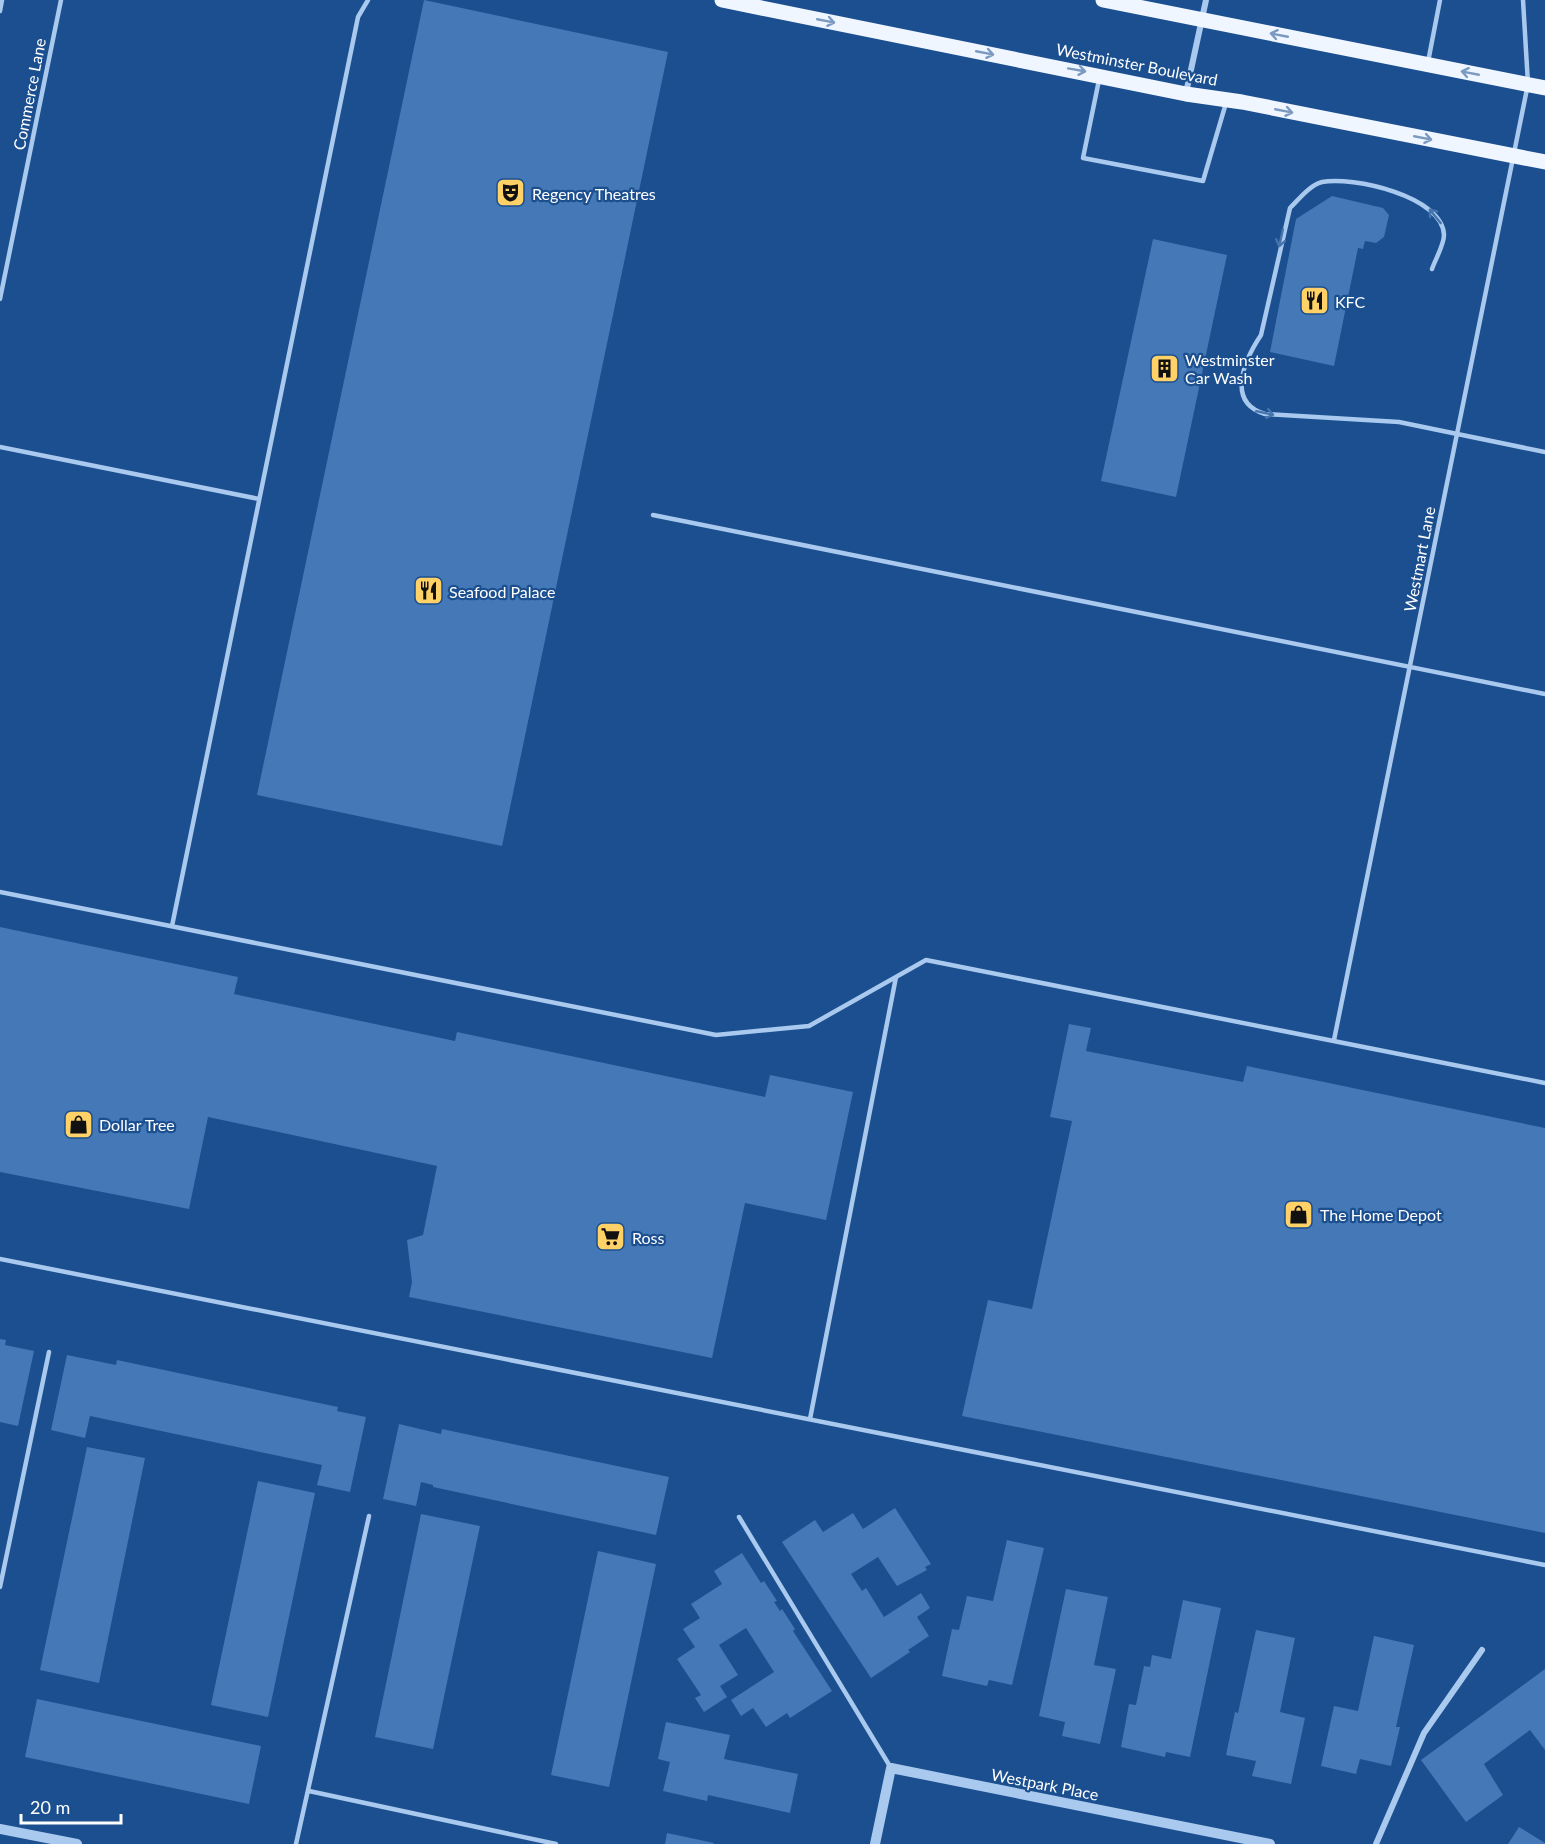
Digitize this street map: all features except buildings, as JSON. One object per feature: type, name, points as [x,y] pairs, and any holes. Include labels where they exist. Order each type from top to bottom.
[{"type":"main road","name":"Westminster Boulevard","points":[[722,0],[1545,162]]},
{"type":"main road","points":[[1106,0],[1545,87]]},
{"type":"street","points":[[1186,93],[1206,0]]},
{"type":"street","points":[[1376,1844],[1424,1733],[1482,1650]]},
{"type":"street","points":[[875,1844],[891,1768]]},
{"type":"street","name":"Westpark Place","points":[[891,1768],[1224,1839],[1270,1844]]},
{"type":"street","points":[[0,1829],[77,1844]]},
{"type":"lane","points":[[0,10],[2,0]]},
{"type":"lane","name":"Commerce Lane","points":[[0,299],[61,0]]},
{"type":"lane","points":[[172,926],[358,17],[369,0]]},
{"type":"lane","points":[[1427,64],[1440,0]]},
{"type":"lane","name":"Westmart Lane","points":[[1334,1040],[1528,84],[1523,0]]},
{"type":"lane","points":[[1100,74],[1083,158],[1203,181],[1227,100]]},
{"type":"lane","points":[[1431,269],[1444,236],[1441,221],[1433,211],[1413,198],[1340,181],[1321,182],[1305,193],[1290,208],[1287,216],[1261,335],[1243,369],[1242,387],[1253,411],[1283,416],[1377,419],[1545,452]]},
{"type":"lane","points":[[0,447],[259,499]]},
{"type":"lane","points":[[653,515],[1545,694]]},
{"type":"lane","points":[[0,892],[716,1035],[809,1026],[926,960],[1545,1083]]},
{"type":"lane","points":[[810,1419],[896,977]]},
{"type":"lane","points":[[0,1259],[1545,1564]]},
{"type":"lane","points":[[0,1587],[50,1352]]},
{"type":"lane","points":[[296,1844],[369,1516]]},
{"type":"lane","points":[[739,1517],[891,1768]]},
{"type":"lane","points":[[309,1791],[556,1844]]},
{"type":"place","name":"Regency Theatres","points":[[511,193]]},
{"type":"place","name":"KFC","points":[[1314,301]]},
{"type":"place","name":"Westminster Car Wash","points":[[1164,368]]},
{"type":"place","name":"Seafood Palace","points":[[428,591]]},
{"type":"place","name":"Dollar Tree","points":[[78,1124]]},
{"type":"place","name":"The Home Depot","points":[[1299,1214]]},
{"type":"place","name":"Ross","points":[[611,1237]]}]
